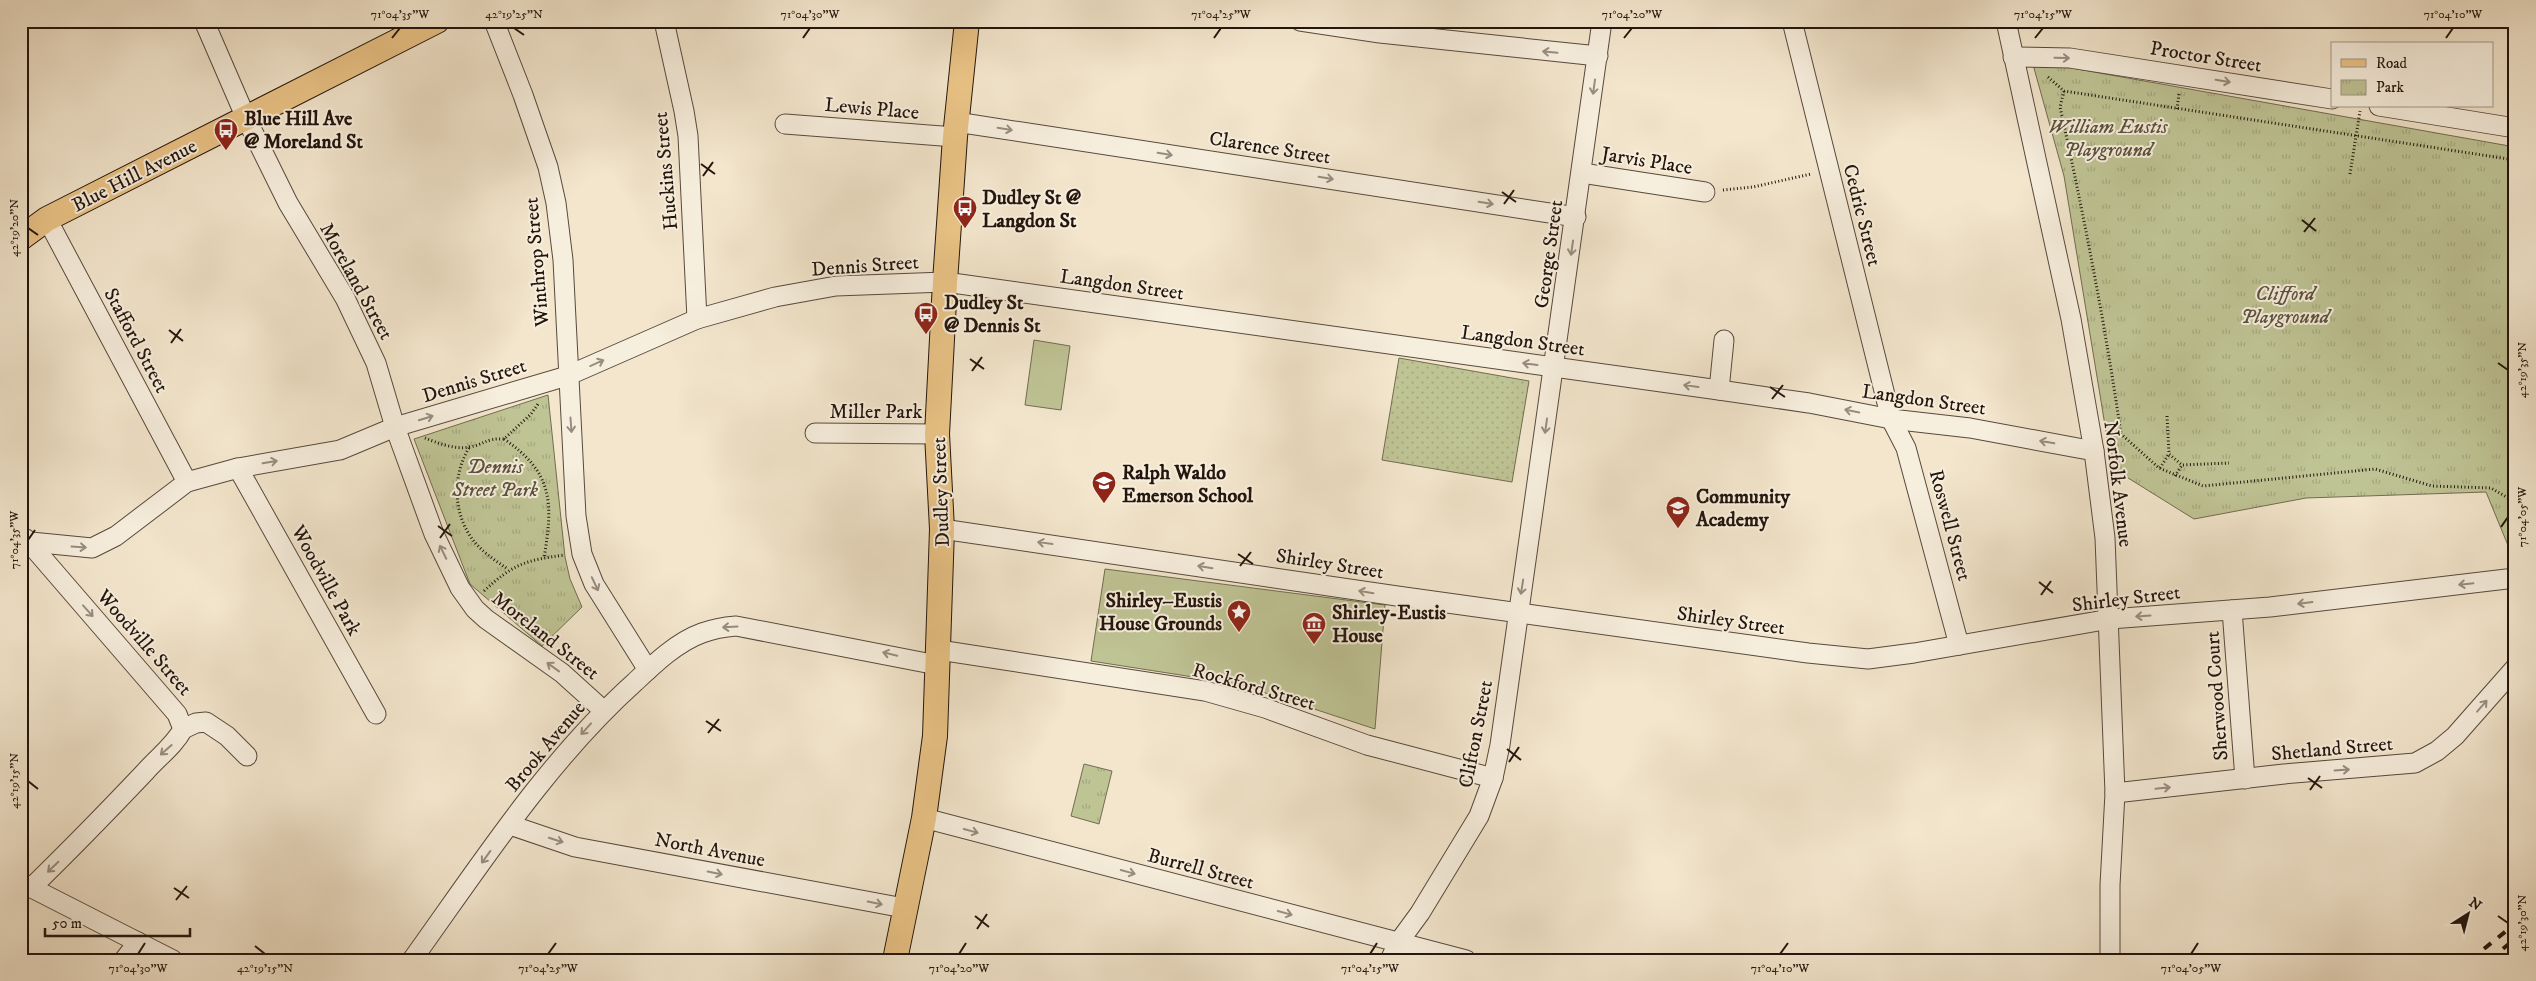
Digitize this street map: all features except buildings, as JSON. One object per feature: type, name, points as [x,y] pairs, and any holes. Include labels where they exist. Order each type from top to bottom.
[{"type":"main road","name":"Blue Hill Avenue","points":[[21,238],[47,219],[437,21]]},
{"type":"main road","name":"Dudley Street","points":[[895,960],[904,908],[924,818],[935,736],[942,529],[937,434],[944,282],[967,21]]},
{"type":"street","name":"Moreland Street","points":[[204,21],[246,118],[288,203],[345,298],[376,362],[395,427],[434,534],[460,588],[475,609],[562,673],[603,710]]},
{"type":"street","name":"Winthrop Street","points":[[494,21],[548,168],[556,203],[563,260],[567,376],[576,516],[582,554],[605,604],[648,670]]},
{"type":"street","name":"Huckins Street","points":[[664,21],[688,136],[697,319]]},
{"type":"street","points":[[1300,21],[1380,34],[1598,56]]},
{"type":"street","name":"George Street","points":[[1518,612],[1555,368],[1602,21]]},
{"type":"street","name":"Cedric Street","points":[[1792,21],[1891,419]]},
{"type":"street","name":"Norfolk Avenue","points":[[2006,21],[2071,320],[2100,443],[2110,618],[2115,793],[2110,885],[2110,960]]},
{"type":"street","name":"Proctor Street","points":[[2013,57],[2070,58],[2331,99]]},
{"type":"street","points":[[2392,108],[2515,128]]},
{"type":"street","name":"Lewis Place","points":[[785,124],[956,129]]},
{"type":"street","name":"Clarence Street","points":[[956,129],[1576,217]]},
{"type":"street","name":"Jarvis Place","points":[[1582,172],[1705,192]]},
{"type":"street","name":"Stafford Street","points":[[47,219],[187,482]]},
{"type":"street","name":"Dennis Street","points":[[26,539],[92,548],[116,536],[187,482],[238,468],[340,450],[395,427],[567,376],[697,319],[775,297],[836,286],[944,282]]},
{"type":"street","name":"Langdon Street","points":[[944,282],[1809,403],[1891,419],[2100,443]]},
{"type":"street","points":[[1719,390],[1724,340]]},
{"type":"street","name":"Roswell Street","points":[[1891,419],[1906,448],[1959,645]]},
{"type":"street","name":"Miller Park","points":[[815,433],[937,434]]},
{"type":"street","name":"Woodville Park","points":[[238,468],[376,714]]},
{"type":"street","name":"Shirley Street","points":[[942,529],[1671,635],[1852,658],[1914,653],[2110,618],[2232,610],[2515,578]]},
{"type":"street","name":"Woodville Street","points":[[26,539],[177,714],[183,729],[177,741],[159,756],[89,831],[26,885]]},
{"type":"street","name":"Sherwood Court","points":[[2232,610],[2245,778]]},
{"type":"street","name":"Clifton Street","points":[[1394,951],[1420,913],[1479,816],[1493,778],[1500,744],[1518,612]]},
{"type":"street","name":"Brook Avenue","points":[[412,960],[566,751],[603,710],[648,670],[676,648],[700,633],[717,628],[736,626],[938,657]]},
{"type":"street","name":"Rockford Street","points":[[938,657],[1205,691],[1265,708],[1367,745],[1493,778]]},
{"type":"street","name":"Shetland Street","points":[[2115,793],[2245,778],[2415,763],[2427,758],[2456,736],[2515,668]]},
{"type":"street","points":[[183,729],[196,723],[206,722],[227,736],[247,756]]},
{"type":"street","name":"Burrell Street","points":[[924,818],[1394,951],[1466,960]]},
{"type":"street","name":"North Avenue","points":[[510,825],[575,847],[904,908]]},
{"type":"street","points":[[26,885],[173,960]]},
{"type":"street","points":[[124,960],[138,942]]},
{"type":"path","points":[[2043,72],[2064,91],[2515,160]]},
{"type":"path","points":[[2064,91],[2060,107],[2107,337],[2121,434],[2159,468],[2203,486],[2375,469],[2432,486],[2491,488],[2515,502]]},
{"type":"path","points":[[2350,174],[2361,108]]},
{"type":"path","points":[[1705,192],[1753,187],[1829,170]]},
{"type":"path","points":[[508,569],[473,540],[461,515],[457,485],[463,458],[470,447],[485,440],[504,439],[531,414],[540,400]]},
{"type":"path","points":[[2159,468],[2169,454],[2167,416]]},
{"type":"path","points":[[418,434],[436,442],[470,447]]},
{"type":"path","points":[[2100,443],[2121,434]]},
{"type":"path","points":[[504,439],[532,462],[542,477],[550,508],[544,558]]},
{"type":"path","points":[[2169,454],[2182,465],[2228,463]]},
{"type":"path","points":[[2175,476],[2182,465]]},
{"type":"path","points":[[482,593],[508,569],[544,558],[570,554]]},
{"type":"green space","name":"Clifford Playground","points":[[2032,61],[2515,147],[2515,555],[2512,555],[2486,492],[2306,498],[2194,519],[2112,468],[2064,176]]},
{"type":"green space","points":[[1034,340],[1070,346],[1061,410],[1025,405]]},
{"type":"green space","points":[[1399,358],[1529,381],[1512,482],[1382,460]]},
{"type":"green space","name":"Dennis Street Park","points":[[548,395],[565,557],[570,579],[582,607],[542,646],[470,584],[414,439]]},
{"type":"green space","name":"Shirley–Eustis House Grounds","points":[[1105,569],[1385,605],[1375,729],[1238,684],[1091,661]]},
{"type":"green space","points":[[1084,764],[1112,771],[1099,824],[1071,816]]},
{"type":"railway","points":[[2470,960],[2515,924]]},
{"type":"railway","points":[[2489,960],[2515,939]]},
{"type":"place","name":"Blue Hill Ave @ Moreland St","points":[[226,151]]},
{"type":"place","name":"Dudley St @ Langdon St","points":[[965,229]]},
{"type":"place","name":"Dudley St @ Dennis St","points":[[926,335]]},
{"type":"place","name":"Ralph Waldo Emerson School","points":[[1104,504]]},
{"type":"place","name":"Community Academy","points":[[1678,529]]},
{"type":"place","name":"Shirley–Eustis House Grounds","points":[[1239,633]]},
{"type":"place","name":"Shirley-Eustis House","points":[[1314,645]]},
{"type":"park label","name":"William Eustis Playground","points":[[2108,138]]}]
